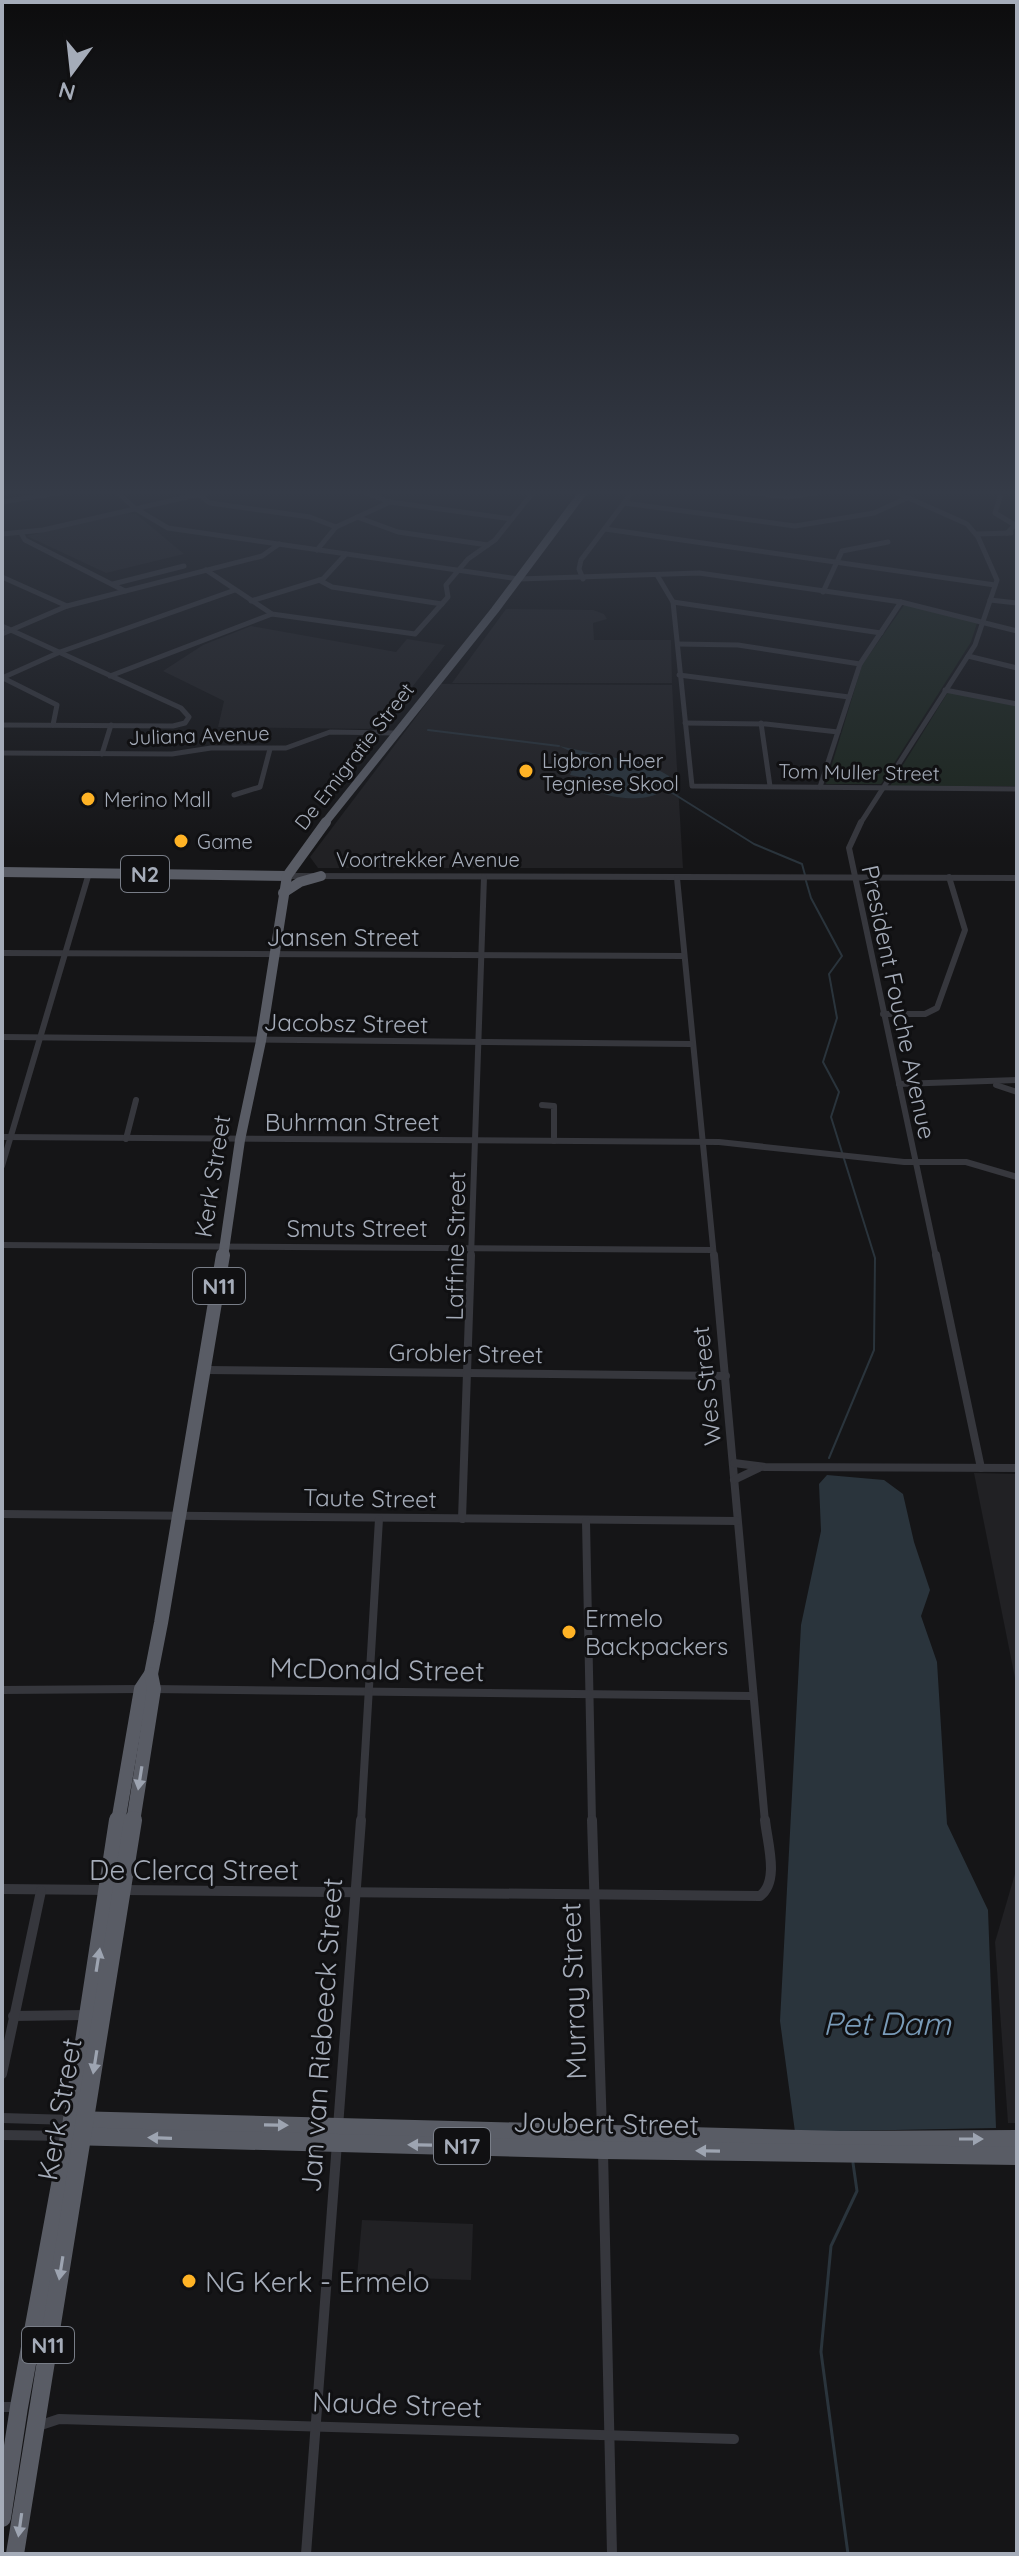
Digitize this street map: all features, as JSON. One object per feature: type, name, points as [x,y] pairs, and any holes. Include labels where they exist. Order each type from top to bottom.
[{"type":"highway","name":"De Emigratie Street","points":[[287,876],[296,860],[492,610]]},
{"type":"highway","points":[[256,876],[296,860],[305,870],[321,876]]},
{"type":"highway","name":"Voortrekker Avenue","points":[[2,872],[287,876]]},
{"type":"highway","points":[[256,876],[274,885],[283,896],[300,882],[321,876]]},
{"type":"highway","name":"Kerk Street","points":[[2,2518],[18,2417],[77,2128],[149,1684],[206,1370],[240,1140],[261,1041],[272,954],[287,876]]},
{"type":"highway","name":"Kerk Street","points":[[77,2128],[88,2015],[117,1890]]},
{"type":"highway","name":"Joubert Street","points":[[77,2128],[1014,2152]]},
{"type":"highway","name":"Kerk Street","points":[[15,2554],[18,2417]]},
{"type":"street","points":[[2,634],[57,610]]},
{"type":"street","points":[[2,678],[60,652],[178,610]]},
{"type":"street","points":[[266,610],[272,614],[412,634],[419,632],[437,610]]},
{"type":"street","points":[[674,610],[685,723],[761,723],[838,732]]},
{"type":"street","points":[[729,610],[881,633]]},
{"type":"street","points":[[820,787],[860,664],[896,610]]},
{"type":"street","points":[[935,610],[1017,631]]},
{"type":"street","name":"President Fouche Avenue","points":[[981,1468],[854,877],[850,842],[968,656],[987,610]]},
{"type":"street","points":[[110,676],[272,614]]},
{"type":"street","points":[[2,626],[184,709],[188,715],[187,721],[173,726],[2,725]]},
{"type":"street","points":[[678,644],[738,645],[860,664]]},
{"type":"street","points":[[968,656],[1017,668]]},
{"type":"street","points":[[679,675],[849,697]]},
{"type":"street","points":[[2,678],[57,705],[53,725]]},
{"type":"street","points":[[945,690],[1017,704]]},
{"type":"street","name":"Tom Muller Street","points":[[685,723],[691,784],[701,787],[1017,789]]},
{"type":"street","points":[[761,723],[770,786]]},
{"type":"street","points":[[102,754],[111,725]]},
{"type":"street","name":"Juliana Avenue","points":[[2,753],[166,754],[211,748],[270,749],[294,746],[330,732],[394,733]]},
{"type":"street","points":[[234,795],[254,791],[261,786],[270,749]]},
{"type":"street","points":[[2,1166],[6,1137],[41,1037],[89,873]]},
{"type":"street","name":"Voortrekker Avenue","points":[[287,876],[1017,878]]},
{"type":"street","name":"Laffnie Street","points":[[462,1519],[470,1373],[484,877]]},
{"type":"street","points":[[883,1014],[925,1014],[937,1008],[965,930],[949,877]]},
{"type":"street","name":"Wes Street","points":[[677,878],[734,1463],[751,1696],[771,1879],[768,1890]]},
{"type":"street","name":"Jansen Street","points":[[2,953],[683,956]]},
{"type":"street","name":"Jacobsz Street","points":[[2,1037],[691,1044]]},
{"type":"street","points":[[899,1084],[1017,1080]]},
{"type":"street","points":[[991,1083],[1017,1092]]},
{"type":"street","points":[[126,1139],[136,1100]]},
{"type":"street","points":[[542,1105],[554,1106],[554,1141]]},
{"type":"street","name":"Buhrman Street","points":[[6,1137],[703,1143],[914,1163],[974,1163],[1017,1177]]},
{"type":"street","name":"Smuts Street","points":[[2,1245],[713,1250]]},
{"type":"street","name":"Grobler Street","points":[[206,1370],[726,1376]]},
{"type":"street","points":[[734,1463],[765,1467],[1017,1468]]},
{"type":"street","points":[[734,1480],[749,1471],[765,1467]]},
{"type":"street","name":"Taute Street","points":[[2,1514],[737,1521]]},
{"type":"street","name":"Jan van Riebeeck Street","points":[[306,2554],[371,1690],[379,1519]]},
{"type":"street","name":"Murray Street","points":[[586,1521],[612,2554]]},
{"type":"street","name":"McDonald Street","points":[[2,1690],[149,1684],[751,1696]]},
{"type":"street","name":"De Clercq Street","points":[[2,1889],[744,1897],[760,1896],[768,1890]]},
{"type":"street","points":[[2,2074],[41,1891]]},
{"type":"street","points":[[13,2016],[88,2015]]},
{"type":"street","name":"Joubert Street","points":[[2,2118],[77,2128]]},
{"type":"street","name":"Joubert Street","points":[[2,2135],[77,2128]]},
{"type":"street","name":"Naude Street","points":[[18,2417],[59,2419]]},
{"type":"street","name":"Naude Street","points":[[18,2417],[734,2439]]},
{"type":"shaded area","points":[[505,610],[594,610],[604,614],[607,619],[593,623],[594,640],[671,640],[672,683],[452,683]]},
{"type":"shaded area","points":[[901,610],[929,610],[977,623],[971,642],[881,784],[826,784],[862,665]]},
{"type":"shaded area","points":[[251,626],[396,652],[407,639],[445,645],[391,714],[369,729],[218,727],[224,701],[163,671],[203,645]]},
{"type":"shaded area","name":"Ligbron Hoer Tegniese Skool","points":[[441,684],[672,685],[683,868],[318,868],[310,857]]},
{"type":"shaded area","points":[[948,692],[1017,706],[1017,786],[890,786]]},
{"type":"shaded area","points":[[974,1473],[1017,1474],[1017,1688]]},
{"type":"shaded area","points":[[1017,1867],[1017,2123],[1008,2123],[995,1942]]},
{"type":"shaded area","points":[[362,2220],[473,2224],[471,2280],[357,2276]]},
{"type":"water","points":[[559,746],[650,765],[669,776],[667,785],[653,796],[643,798],[604,794],[606,782],[570,775],[578,755]]},
{"type":"water","name":"Pet Dam","points":[[827,1475],[884,1480],[903,1494],[914,1542],[930,1590],[921,1616],[937,1662],[947,1824],[988,1910],[996,2128],[795,2132],[780,2021],[801,1625],[821,1531],[819,1484]]},
{"type":"waterway","points":[[428,730],[559,746]]},
{"type":"waterway","points":[[666,789],[754,844],[802,864],[805,875]]},
{"type":"waterway","points":[[806,881],[811,898],[842,956],[829,974],[837,1018],[823,1062],[839,1092],[831,1117],[875,1258],[874,1350],[829,1458]]},
{"type":"waterway","points":[[848,2554],[821,2352],[831,2246],[857,2191],[853,2163]]},
{"type":"place","name":"Ligbron Hoer Tegniese Skool","points":[[526,771]]},
{"type":"place","name":"Merino Mall","points":[[88,799]]},
{"type":"place","name":"Game","points":[[181,841]]},
{"type":"place","name":"Ermelo Backpackers","points":[[569,1632]]},
{"type":"place","name":"NG Kerk - Ermelo","points":[[189,2281]]}]
